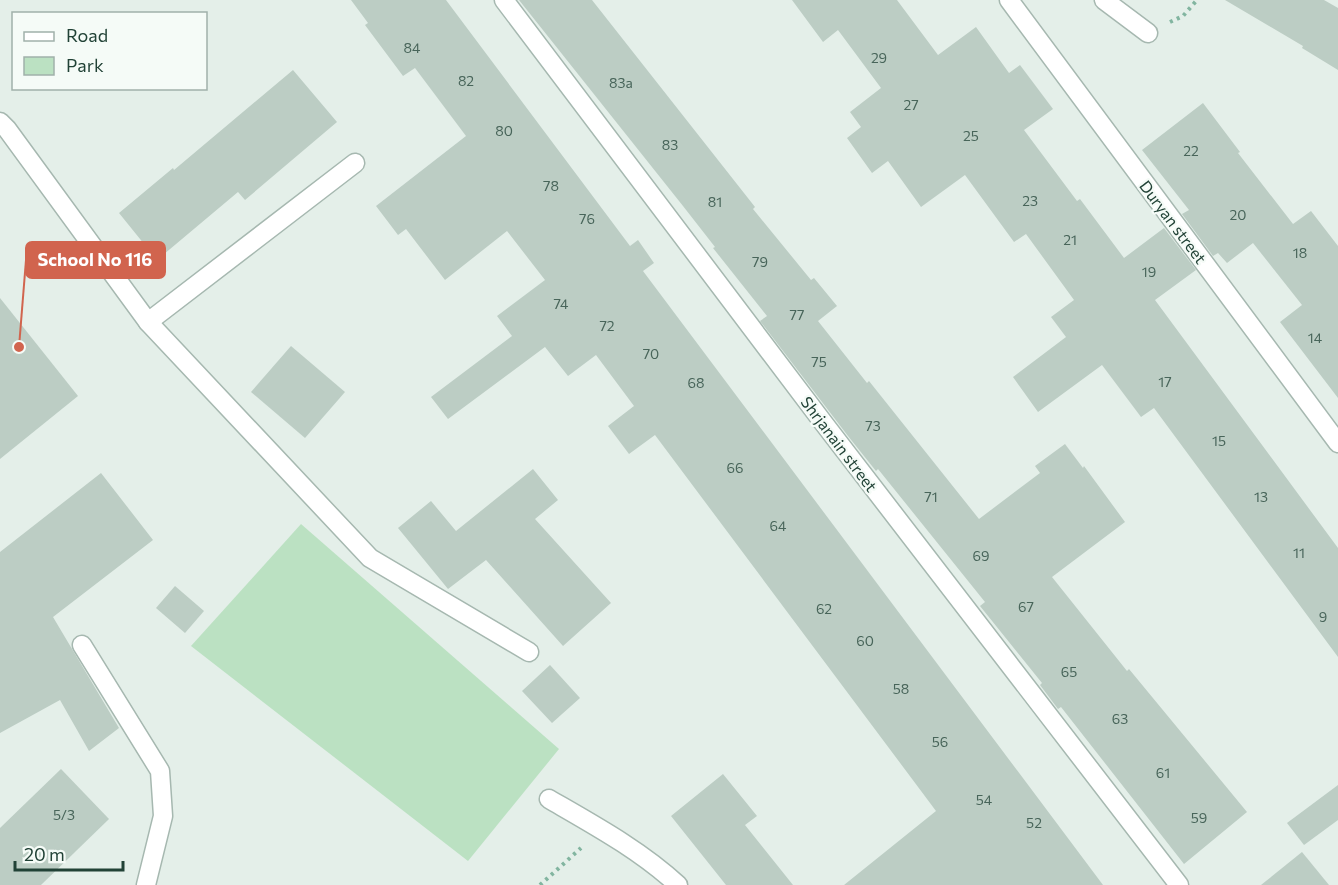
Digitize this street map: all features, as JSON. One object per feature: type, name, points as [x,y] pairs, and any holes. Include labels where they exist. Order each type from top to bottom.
[{"type":"street","name":"Shrjanain street","points":[[504,0],[822,421],[1179,885]]},
{"type":"street","name":"Duryan street","points":[[1009,0],[1338,443]]},
{"type":"street","points":[[1104,0],[1148,33]]},
{"type":"street","points":[[0,122],[148,322],[370,558],[528,652]]},
{"type":"street","points":[[148,322],[355,163]]},
{"type":"street","points":[[82,645],[160,771],[163,816],[146,885]]},
{"type":"street","points":[[549,799],[601,830],[661,870],[678,885]]},
{"type":"path","points":[[1148,33],[1183,16],[1197,0]]},
{"type":"path","points":[[540,885],[601,830]]},
{"type":"green space","points":[[301,524],[559,749],[468,861],[191,646]]},
{"type":"building","points":[[351,0],[446,0],[630,246],[638,240],[654,263],[643,271],[1103,885],[844,885],[936,811],[655,435],[629,454],[608,426],[634,406],[596,355],[568,376],[545,347],[448,419],[431,397],[512,336],[497,316],[545,280],[507,231],[445,280],[406,229],[398,235],[376,206],[466,136],[415,68],[403,76],[365,25],[368,23]]},
{"type":"building","points":[[519,0],[592,0],[755,207],[753,209],[811,280],[814,278],[837,306],[818,321],[979,519],[1040,473],[1035,466],[1065,444],[1125,522],[1052,577],[1127,671],[1129,669],[1247,812],[1184,864],[1061,707],[1058,709],[1040,685],[1042,683],[980,606],[985,602],[878,469],[876,471],[848,436],[760,321],[767,316],[713,248],[715,247]]},
{"type":"building","points":[[792,0],[897,0],[938,55],[976,27],[1009,73],[1020,65],[1053,109],[1024,130],[1077,201],[1080,199],[1124,258],[1164,228],[1196,270],[1155,300],[1338,548],[1338,657],[1154,408],[1141,417],[1102,365],[1038,412],[1013,377],[1066,337],[1051,317],[1074,300],[1026,234],[1014,242],[965,175],[921,207],[888,161],[872,173],[847,138],[861,127],[850,112],[881,88],[838,30],[823,42]]},
{"type":"building","points":[[1225,0],[1324,0],[1338,8],[1338,70],[1302,48],[1303,46]]},
{"type":"building","points":[[293,70],[337,122],[245,200],[238,192],[157,260],[119,213]]},
{"type":"building","points":[[1203,103],[1293,224],[1311,211],[1338,246],[1338,398],[1280,322],[1302,305],[1253,243],[1227,263],[1218,253],[1213,256],[1182,214],[1189,210],[1142,150]]},
{"type":"building","points":[[0,298],[78,396],[0,459]]},
{"type":"building","points":[[291,346],[345,392],[305,438],[251,392]]},
{"type":"building","points":[[533,469],[558,500],[535,519],[611,603],[563,646],[486,560],[448,589],[398,528],[431,501],[456,531]]},
{"type":"building","points":[[101,473],[153,540],[53,617],[119,728],[89,751],[60,700],[0,733],[0,552]]},
{"type":"building","points":[[175,586],[204,611],[185,633],[156,608]]},
{"type":"building","points":[[550,665],[580,698],[552,723],[522,691]]},
{"type":"building","points":[[61,769],[109,819],[41,885],[0,885],[0,828]]},
{"type":"building","points":[[723,774],[757,816],[745,825],[793,885],[726,885],[671,816]]},
{"type":"building","points":[[1338,785],[1338,820],[1304,845],[1287,823]]},
{"type":"building","points":[[1302,852],[1329,885],[1261,885]]},
{"type":"place","name":"School No 116","points":[[19,347]]}]
